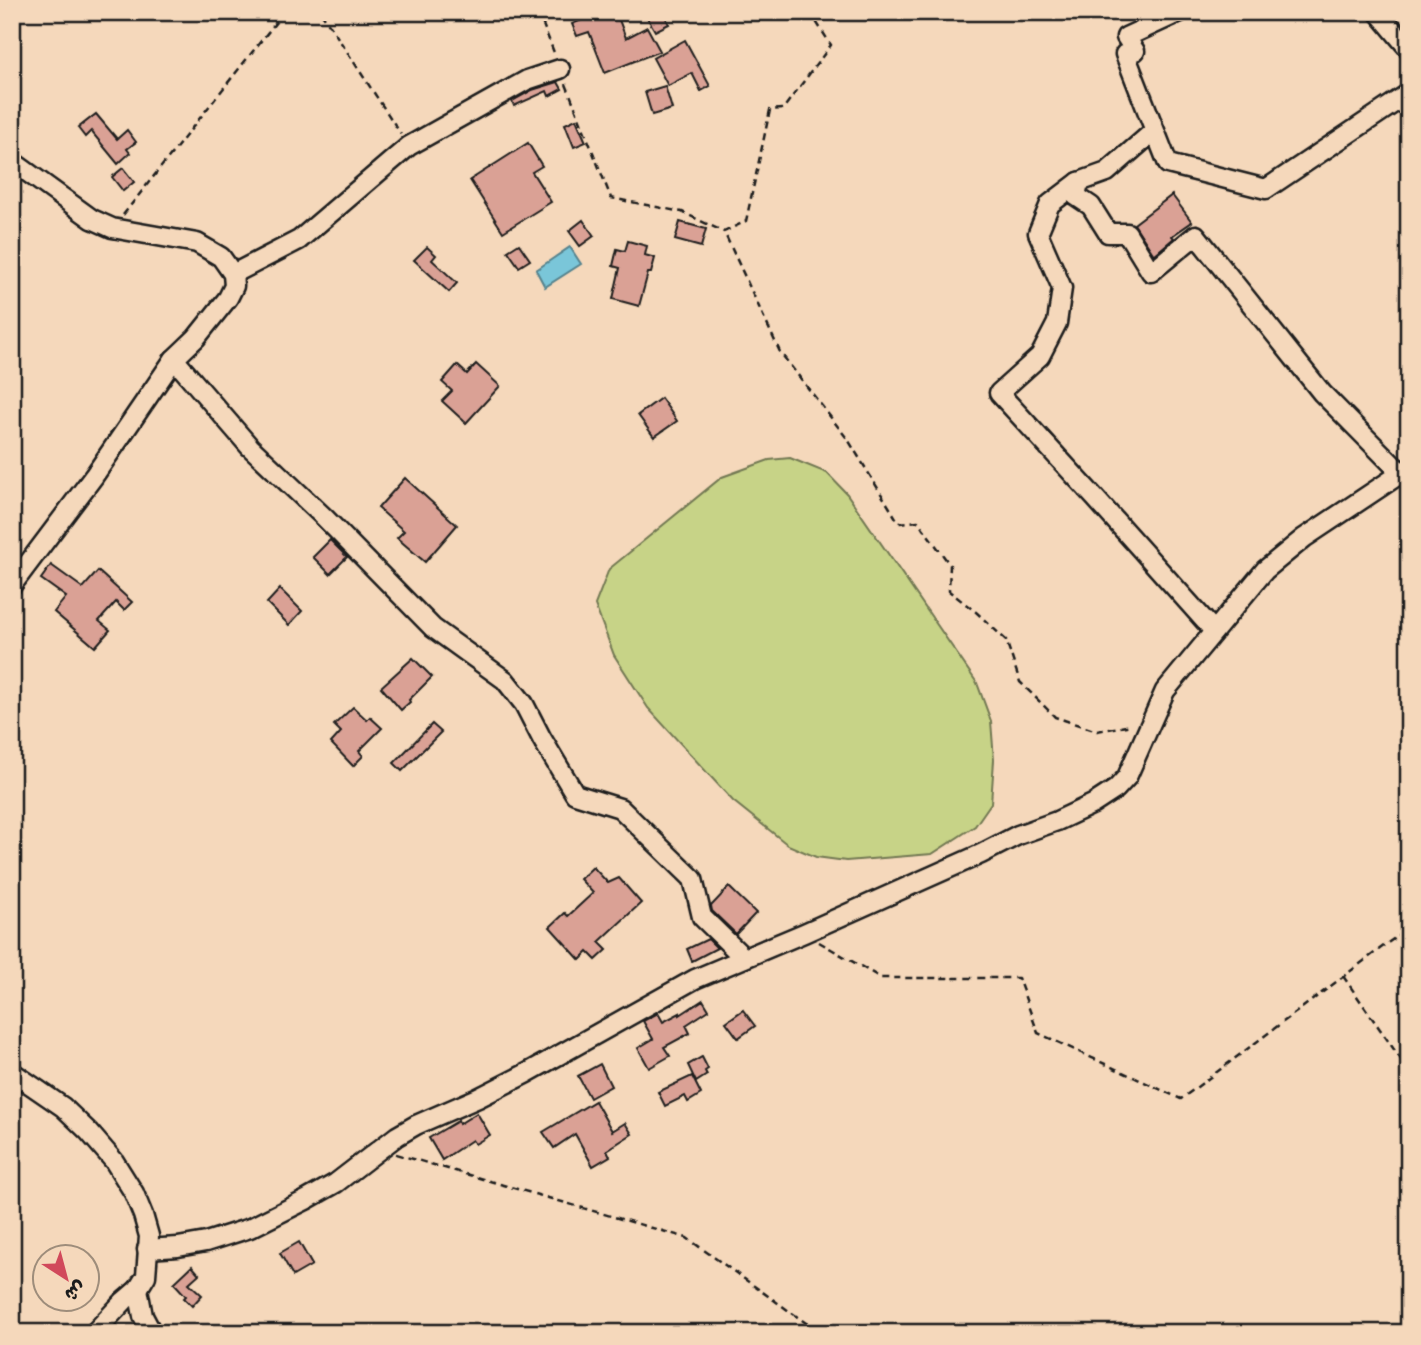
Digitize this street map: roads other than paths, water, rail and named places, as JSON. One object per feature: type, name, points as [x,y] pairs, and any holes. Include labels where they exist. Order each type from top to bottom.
[{"type":"street","points":[[1180,12],[1126,37],[1135,51],[1125,54],[1168,164],[1266,188],[1409,93]]},
{"type":"street","points":[[1378,12],[1409,49]]},
{"type":"street","points":[[233,274],[299,240],[409,146],[527,80],[560,69]]},
{"type":"street","points":[[1154,131],[1107,172],[1079,182],[1050,204],[1038,233],[1062,288],[1057,323],[1040,356],[999,393],[1214,631]]},
{"type":"street","points":[[12,161],[92,219],[112,228],[197,243],[221,257],[233,274],[234,286],[228,298],[196,338],[174,359],[94,476],[12,585]]},
{"type":"street","points":[[147,1249],[206,1242],[250,1228],[336,1183],[379,1149],[416,1125],[490,1092],[695,979],[1093,804],[1116,789],[1127,777],[1165,691],[1265,570],[1285,552],[1405,471],[1322,393],[1196,235],[1151,272],[1127,233],[1108,233],[1091,206],[1076,196],[1079,182]]},
{"type":"street","points":[[174,359],[250,447],[324,517],[433,628],[505,680],[524,704],[575,794],[620,808],[693,878],[702,917],[744,958]]},
{"type":"street","points":[[15,1077],[63,1107],[89,1132],[114,1161],[134,1192],[143,1215],[149,1236],[146,1276],[138,1289],[94,1333]]},
{"type":"street","points":[[138,1289],[143,1316],[152,1333]]},
{"type":"water","points":[[570,247],[581,264],[545,287],[536,270]]}]
